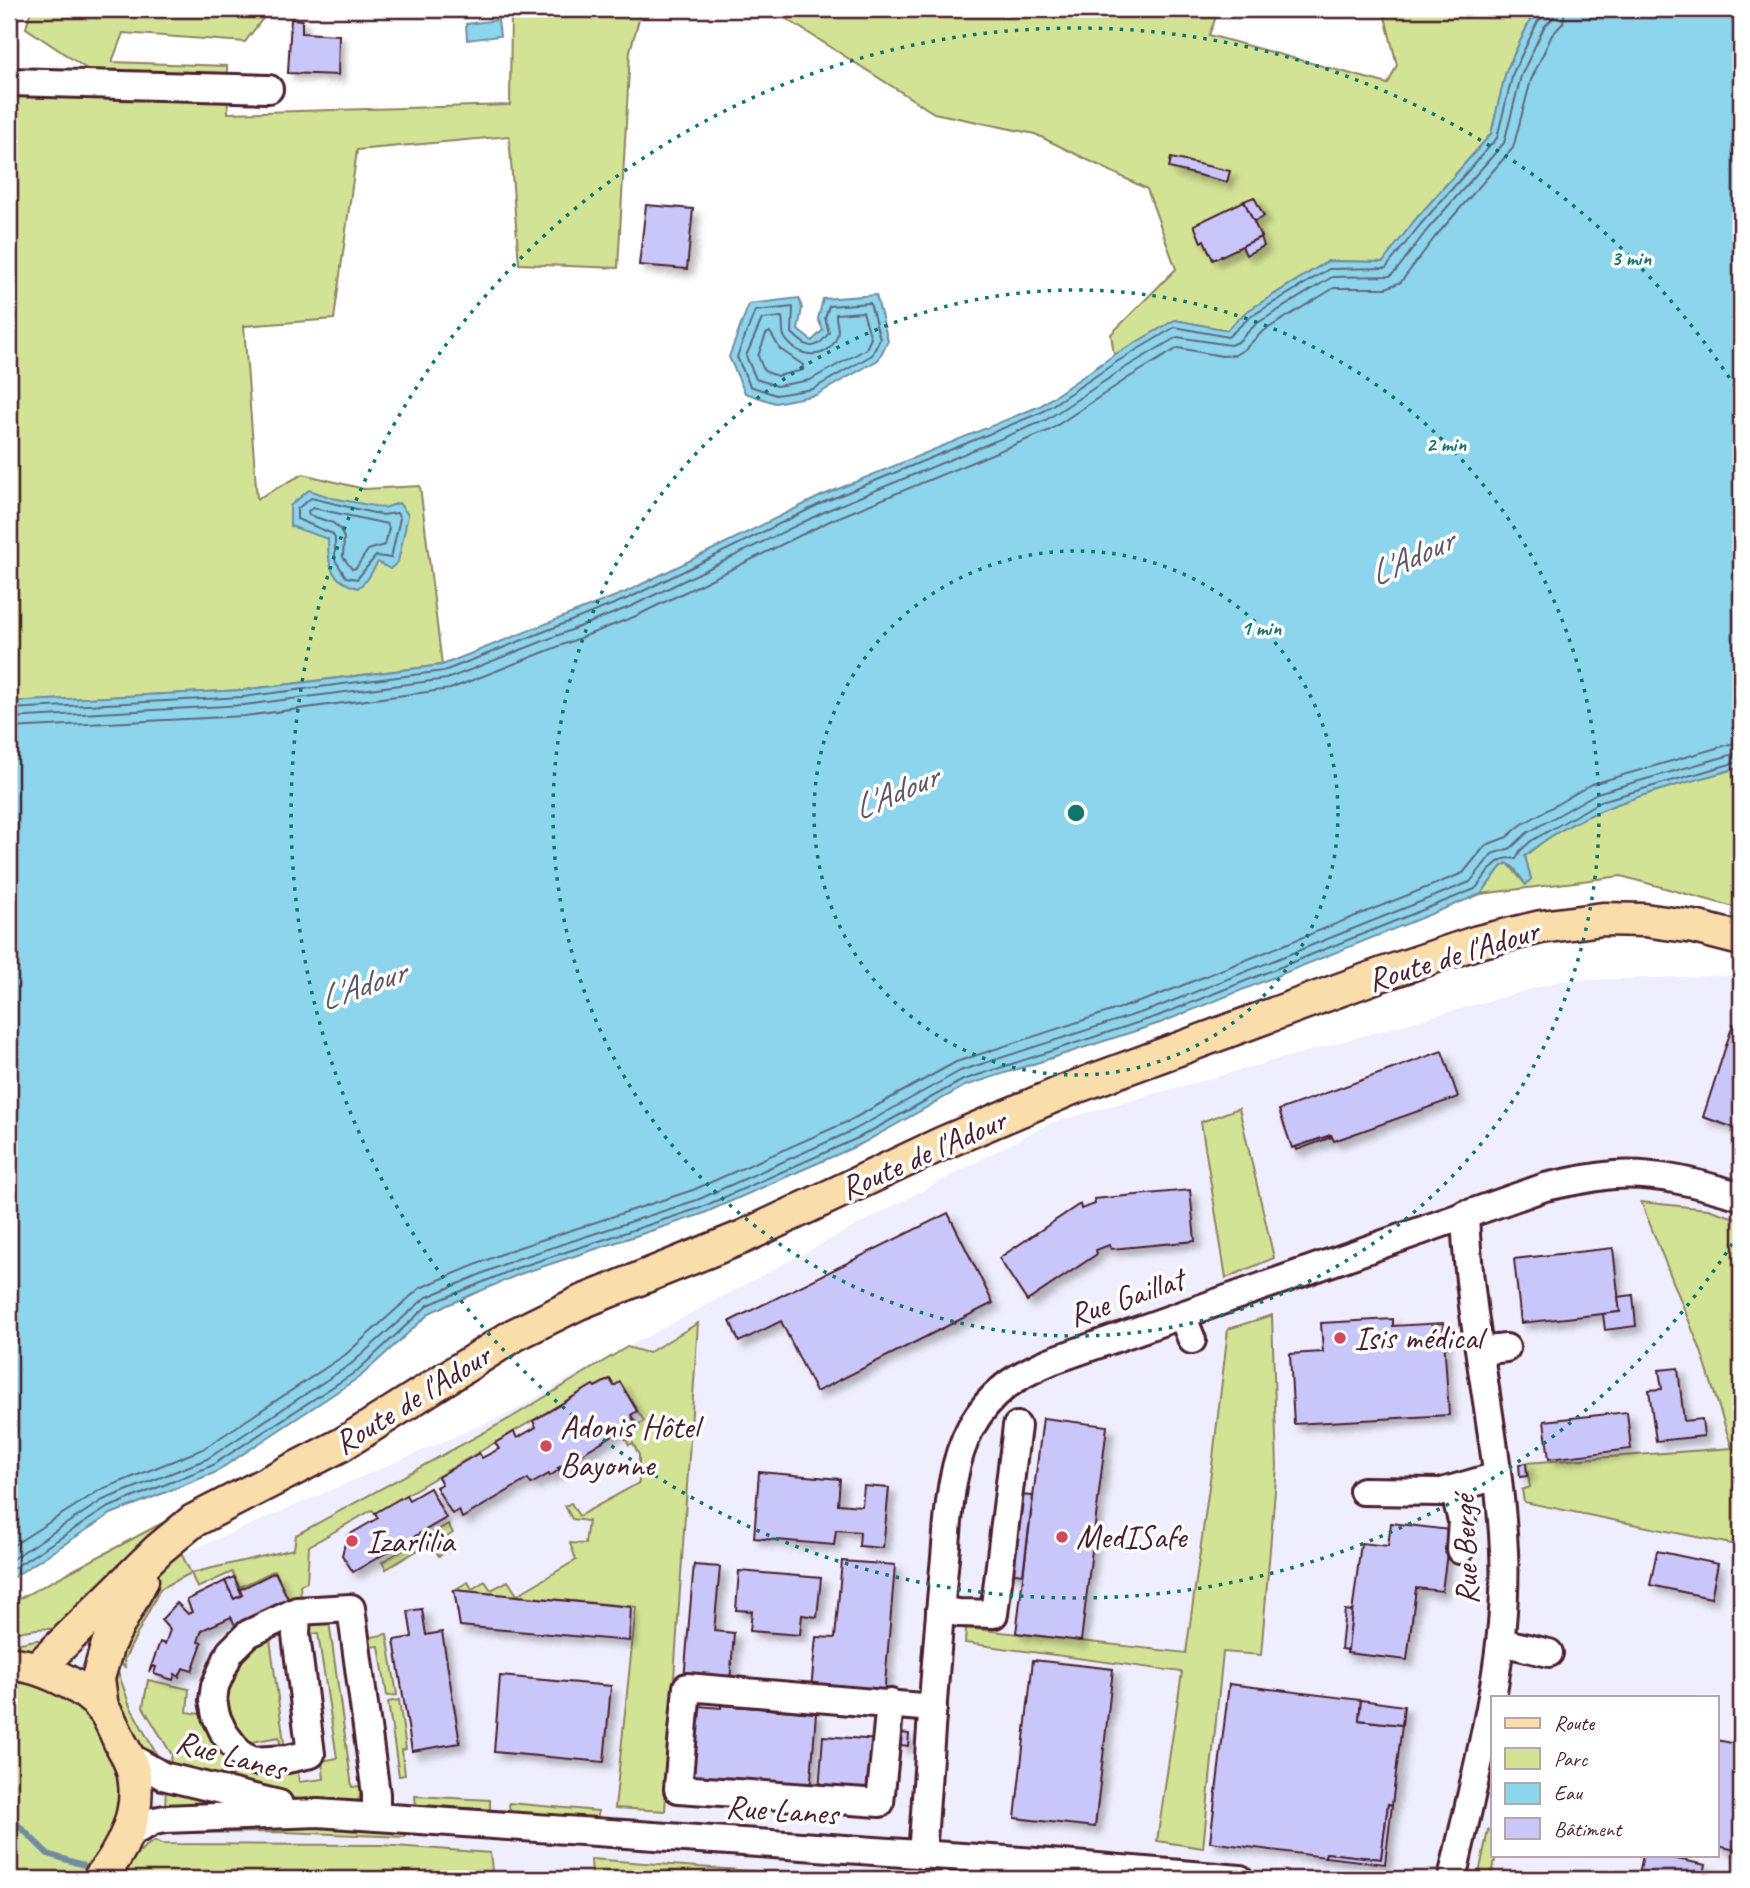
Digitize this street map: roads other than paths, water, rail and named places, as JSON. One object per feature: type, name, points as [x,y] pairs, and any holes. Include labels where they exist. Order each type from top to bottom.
[{"type":"main road","name":"Route de l'Adour","points":[[23,1666],[193,1521],[341,1445],[514,1335],[579,1303],[743,1237],[943,1143],[1070,1089],[1380,975],[1478,942],[1541,927],[1602,919],[1644,920],[1694,927],[1741,939]]},
{"type":"main road","name":"Route de l'Adour","points":[[102,1708],[98,1678],[108,1644],[159,1549]]},
{"type":"main road","points":[[23,1666],[68,1681],[102,1708],[128,1756],[135,1781],[134,1804],[127,1835],[99,1879]]},
{"type":"street","points":[[9,82],[269,89]]},
{"type":"street","name":"Rue Gaillat","points":[[922,1855],[940,1609],[954,1469],[971,1427],[983,1409],[1012,1379],[1130,1323],[1182,1315],[1396,1250],[1465,1214],[1545,1187],[1614,1175],[1639,1175],[1687,1181],[1741,1196]]},
{"type":"street","name":"Rue Bergé","points":[[1452,1879],[1481,1800],[1478,1702],[1491,1648],[1504,1551],[1497,1476],[1498,1387],[1480,1351],[1465,1214]]},
{"type":"street","points":[[1182,1315],[1192,1340]]},
{"type":"street","points":[[1480,1351],[1506,1348]]},
{"type":"street","points":[[940,1609],[959,1613],[994,1614],[1017,1426]]},
{"type":"street","points":[[1363,1491],[1442,1492],[1497,1476]]},
{"type":"street","points":[[1454,1489],[1462,1521],[1460,1550]]},
{"type":"street","points":[[297,1611],[296,1635],[311,1754],[253,1761],[240,1754],[216,1716],[213,1700],[215,1686],[230,1652],[248,1634],[297,1611],[351,1608],[376,1794],[376,1816]]},
{"type":"street","points":[[1491,1648],[1549,1653]]},
{"type":"street","points":[[890,1703],[880,1803],[678,1789],[687,1687],[890,1703],[933,1708]]},
{"type":"street","name":"Rue Lanes","points":[[128,1756],[163,1776],[318,1813]]},
{"type":"street","name":"Rue Lanes","points":[[127,1835],[154,1821],[165,1819],[318,1813],[1050,1863],[1240,1879]]},
{"type":"water","name":"L'Adour","points":[[1550,9],[1741,9],[1741,767],[1628,800],[1573,824],[1548,838],[1525,856],[1531,879],[1526,885],[1507,863],[1481,894],[1160,1023],[965,1086],[861,1144],[702,1214],[520,1274],[431,1312],[361,1376],[214,1473],[111,1514],[9,1580],[9,702],[243,690],[442,665],[626,592],[821,496],[1040,406],[1114,355],[1175,320],[1227,330],[1246,312],[1328,261],[1383,262],[1415,220],[1491,134],[1506,71],[1533,14]]},
{"type":"water","points":[[498,20],[500,36],[467,40],[466,24]]},
{"type":"water","points":[[876,295],[888,341],[878,360],[816,395],[775,403],[745,393],[729,357],[749,304],[799,298],[802,308],[798,330],[812,341],[823,330],[818,319],[823,299]]},
{"type":"water","points":[[309,490],[332,498],[384,508],[399,503],[408,515],[398,562],[390,569],[378,562],[367,580],[358,588],[341,581],[330,564],[328,539],[290,526],[290,506]]},
{"type":"waterway","points":[[9,1816],[48,1854],[83,1865]]},
{"type":"place","name":"Isis médical","points":[[1340,1338]]},
{"type":"place","name":"Adonis Hôtel Bayonne","points":[[546,1446]]},
{"type":"place","name":"MedISafe","points":[[1062,1537]]},
{"type":"place","name":"Izarlilia","points":[[352,1541]]}]
